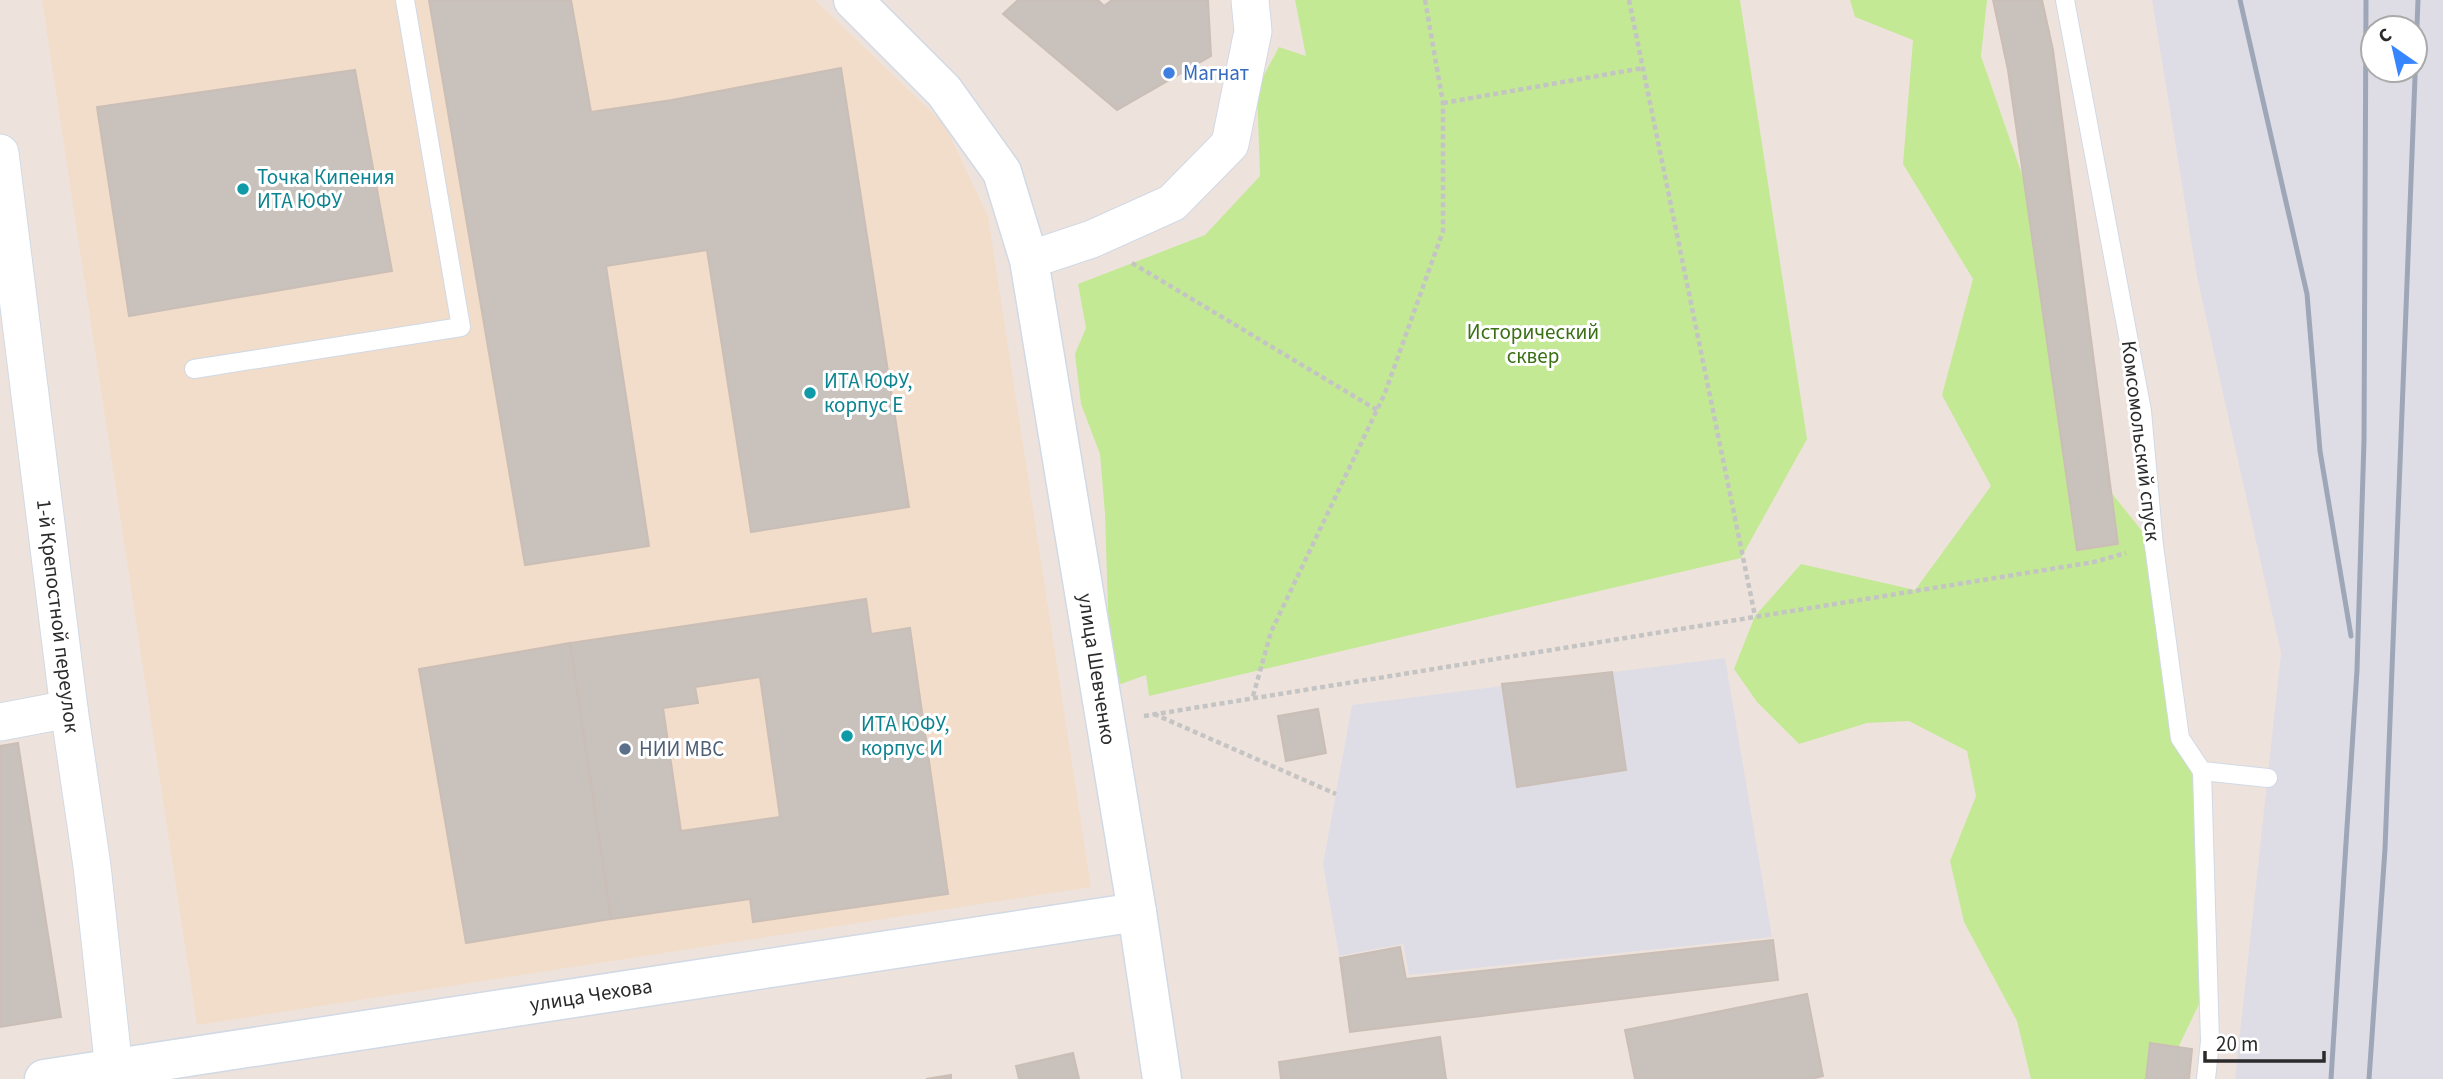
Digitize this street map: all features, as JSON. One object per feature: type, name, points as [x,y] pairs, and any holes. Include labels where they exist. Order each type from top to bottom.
[{"type":"main road","name":"улица Шевченко","points":[[853,0],[944,91],[1002,172],[1029,260],[1163,1079]]},
{"type":"main road","name":"улица Чехова","points":[[44,1079],[115,1074],[1137,912]]},
{"type":"street","points":[[1029,260],[1092,239],[1172,203],[1230,144],[1252,16]]},
{"type":"street","name":"1-й Крепостной переулок","points":[[0,153],[69,709],[92,866],[115,1074]]},
{"type":"street","points":[[0,722],[69,709]]},
{"type":"lane","points":[[194,369],[461,327],[405,0]]},
{"type":"lane","name":"Комсомольский спуск","points":[[2065,0],[2141,411],[2154,546],[2180,738],[2202,771]]},
{"type":"lane","points":[[2206,1079],[2210,1041],[2202,771],[2268,778]]},
{"type":"path","points":[[1253,696],[1270,632],[1377,410],[1443,231],[1443,103],[1425,0]]},
{"type":"path","points":[[1629,0],[1755,616]]},
{"type":"path","points":[[1443,103],[1643,68]]},
{"type":"path","points":[[1092,239],[1377,410]]},
{"type":"path","points":[[1105,722],[2094,562],[2154,546]]},
{"type":"path","points":[[1153,714],[1336,794]]},
{"type":"shaded area","points":[[42,0],[815,0],[944,124],[988,216],[1091,887],[197,1025]]},
{"type":"shaded area","points":[[2152,0],[2443,0],[2443,1079],[2235,1079],[2281,653],[2197,277]]},
{"type":"shaded area","points":[[1725,658],[1772,937],[1409,975],[1403,944],[1339,956],[1323,864],[1352,705]]},
{"type":"green space","name":"Исторический сквер","points":[[1295,0],[1740,0],[1807,439],[1741,558],[1149,696],[1146,675],[1121,684],[1110,672],[1105,514],[1100,454],[1081,404],[1075,354],[1086,328],[1078,284],[1205,235],[1260,176],[1257,88],[1279,47],[1306,56]]},
{"type":"green space","points":[[1850,0],[1987,0],[1981,56],[2064,296],[2102,481],[2154,546],[2180,738],[2202,771],[2213,870],[2200,1002],[2163,1079],[2031,1079],[2017,1021],[1964,922],[1950,861],[1976,796],[1967,751],[1909,721],[1867,723],[1799,744],[1757,702],[1734,669],[1755,616],[1801,564],[1915,590],[1991,486],[1942,395],[1973,279],[1903,164],[1913,40],[1855,17]]},
{"type":"building","name":"ИТА ЮФУ, корпус Е","points":[[429,0],[571,0],[591,112],[672,100],[841,68],[909,507],[751,532],[707,250],[606,266],[649,546],[525,565]]},
{"type":"building","points":[[1018,0],[1098,0],[1104,6],[1112,0],[1208,0],[1211,56],[1117,110],[1003,14]]},
{"type":"building","points":[[1993,0],[2042,0],[2053,50],[2118,544],[2077,550],[2008,70]]},
{"type":"building","name":"Точка Кипения ИТА ЮФУ","points":[[355,70],[392,271],[129,316],[97,107]]},
{"type":"building","name":"ИТА ЮФУ, корпус И","points":[[866,599],[871,634],[910,628],[948,894],[753,922],[750,899],[611,919],[570,643]],"holes":[[[760,677],[780,817],[681,831],[663,708],[698,703],[695,687]]]},
{"type":"building","points":[[570,643],[611,919],[466,943],[419,669]]},
{"type":"building","points":[[1612,672],[1626,770],[1517,787],[1502,684]]},
{"type":"building","points":[[1318,709],[1326,753],[1286,761],[1278,716]]},
{"type":"building","points":[[18,743],[61,1017],[0,1027],[0,746]]},
{"type":"building","points":[[1773,940],[1778,980],[1350,1032],[1340,958],[1400,947],[1406,979]]},
{"type":"building","points":[[1807,994],[1823,1076],[1811,1079],[1635,1079],[1625,1030]]},
{"type":"building","points":[[1440,1037],[1446,1079],[1281,1079],[1279,1062]]},
{"type":"building","points":[[2150,1043],[2192,1049],[2189,1079],[2146,1079]]},
{"type":"building","points":[[1073,1053],[1079,1079],[1019,1079],[1016,1066]]},
{"type":"building","points":[[951,1075],[951,1079],[926,1079]]},
{"type":"railway","points":[[2240,0],[2307,294],[2320,451],[2351,636]]},
{"type":"railway","points":[[2331,1079],[2357,670],[2364,440],[2366,0]]},
{"type":"railway","points":[[2369,1079],[2385,849],[2418,0]]},
{"type":"place","name":"Магнат","points":[[1169,73]]},
{"type":"place","name":"Точка Кипения ИТА ЮФУ","points":[[243,189]]},
{"type":"place","name":"ИТА ЮФУ, корпус Е","points":[[810,393]]},
{"type":"place","name":"ИТА ЮФУ, корпус И","points":[[847,736]]},
{"type":"place","name":"НИИ МВС","points":[[625,749]]}]
